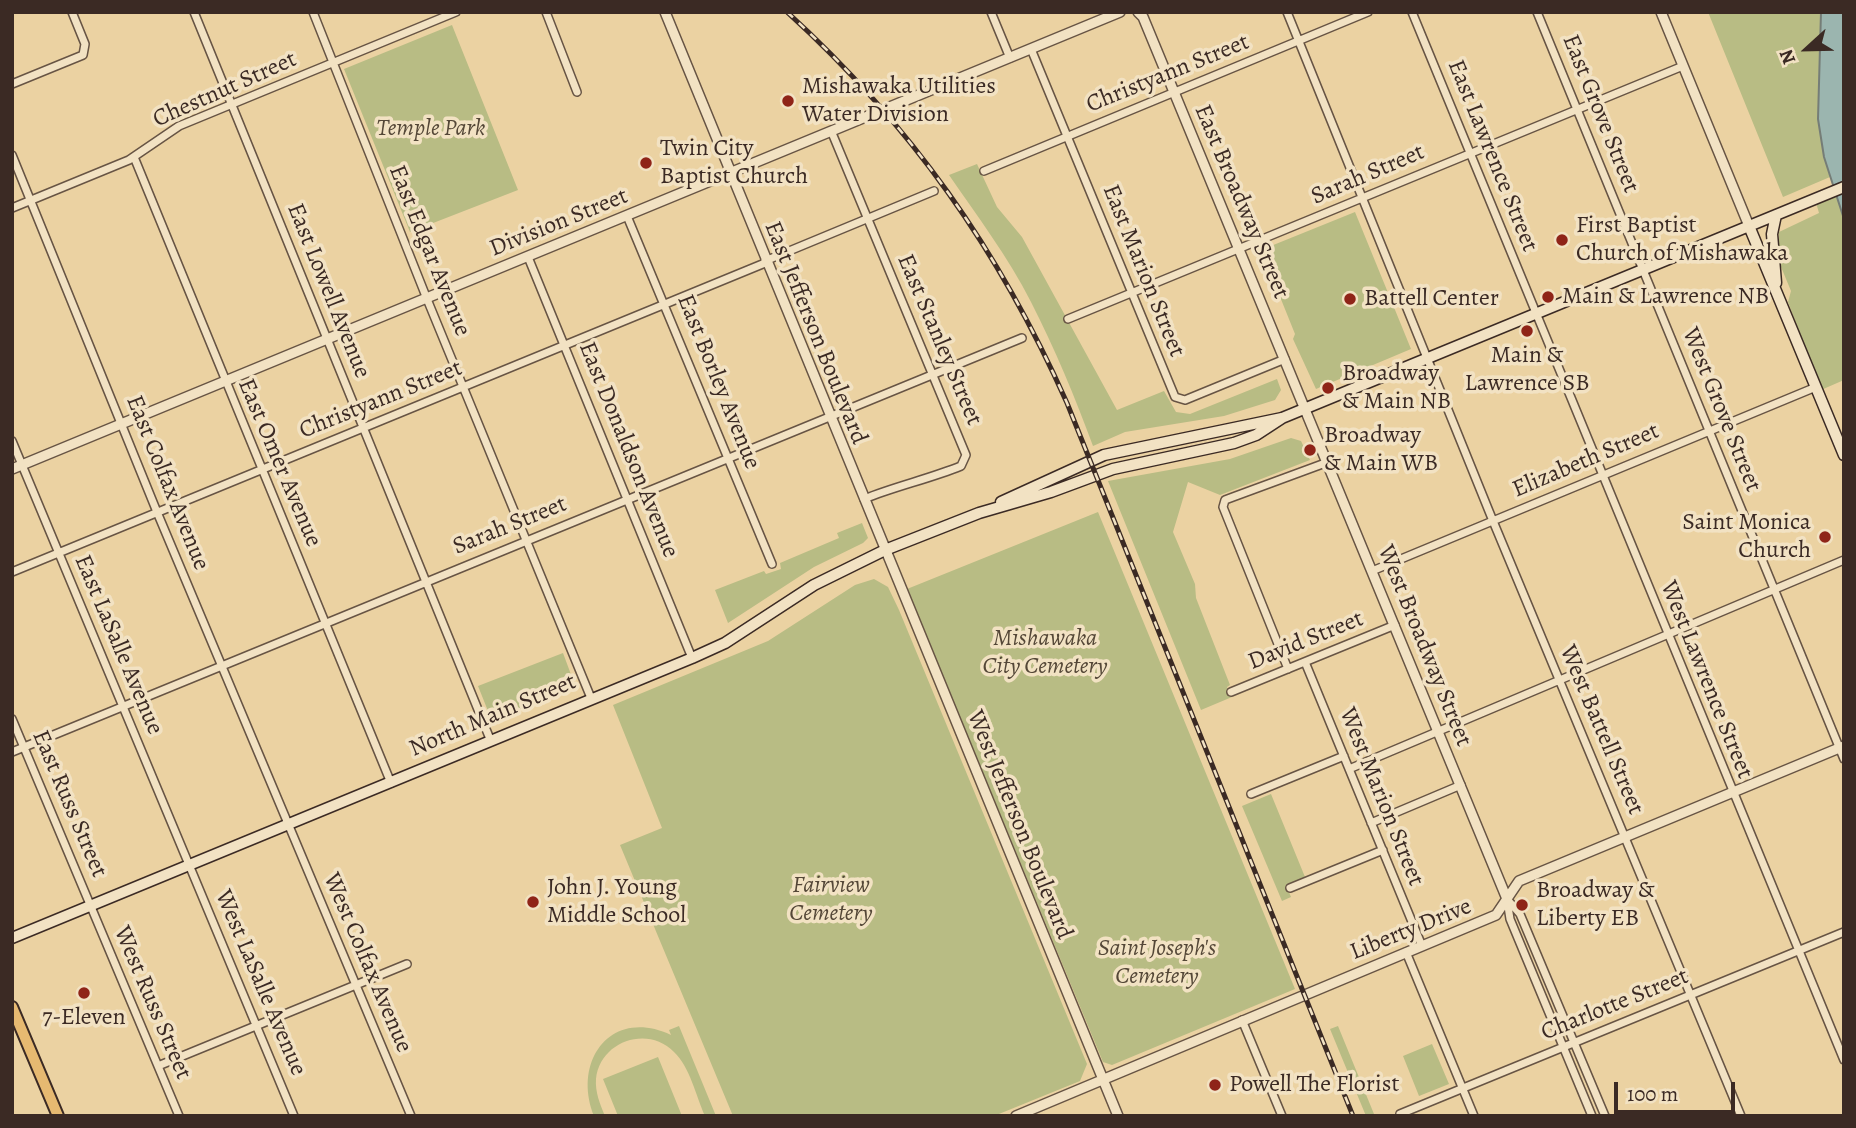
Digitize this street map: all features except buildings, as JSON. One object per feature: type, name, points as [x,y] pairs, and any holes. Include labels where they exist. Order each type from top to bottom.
[{"type":"main road","name":"North Main Street","points":[[12,938],[692,658],[725,643],[814,585],[885,550],[979,513],[1051,492],[1113,469],[1234,443],[1256,435],[1282,418],[1844,187]]},
{"type":"main road","points":[[1776,215],[1772,234],[1778,294]]},
{"type":"main road","points":[[1749,226],[1844,455]]},
{"type":"main road","name":"North Main Street","points":[[979,513],[1041,481],[1104,455],[1282,418]]},
{"type":"main road","points":[[12,1007],[58,1116]]},
{"type":"street","name":"East Lowell Avenue","points":[[194,12],[490,739]]},
{"type":"street","name":"East Edgar Avenue","points":[[313,12],[426,299],[591,698]]},
{"type":"street","name":"Chestnut Street","points":[[12,208],[134,157],[169,131],[456,12]]},
{"type":"street","points":[[546,12],[578,92]]},
{"type":"street","name":"East Jefferson Boulevard","points":[[665,12],[885,550]]},
{"type":"street","points":[[991,12],[1010,58]]},
{"type":"street","name":"Division Street","points":[[17,467],[1120,12]]},
{"type":"street","name":"East Broadway Street","points":[[1138,12],[1143,17],[1306,408]]},
{"type":"street","name":"West Battell Street","points":[[1287,12],[1493,521],[1741,1116]]},
{"type":"street","name":"Christyann Street","points":[[984,170],[1368,12]]},
{"type":"street","name":"East Lawrence Street","points":[[1412,12],[1535,314]]},
{"type":"street","name":"East Grove Street","points":[[1537,12],[1642,270]]},
{"type":"street","points":[[1661,12],[1749,226]]},
{"type":"street","points":[[12,84],[86,54],[74,16]]},
{"type":"street","name":"East Marion Street","points":[[1031,49],[1177,399],[1185,400],[1285,359]]},
{"type":"street","name":"Sarah Street","points":[[1068,319],[1683,66]]},
{"type":"street","name":"East Stanley Street","points":[[832,133],[933,375],[965,460],[961,466],[935,476],[903,483],[864,499]]},
{"type":"street","name":"East Colfax Avenue","points":[[12,155],[288,825]]},
{"type":"street","name":"East Omer Avenue","points":[[134,157],[390,783]]},
{"type":"street","name":"Christyann Street","points":[[12,572],[665,305],[934,191]]},
{"type":"street","name":"East Borley Avenue","points":[[627,216],[772,564]]},
{"type":"street","name":"East Donaldson Avenue","points":[[528,257],[692,658]]},
{"type":"street","name":"West Grove Street","points":[[1642,270],[1841,747],[1844,760]]},
{"type":"street","name":"West Lawrence Street","points":[[1535,314],[1844,1060]]},
{"type":"street","name":"Sarah Street","points":[[12,752],[1023,338]]},
{"type":"street","name":"Elizabeth Street","points":[[1372,571],[1816,387]]},
{"type":"street","name":"West Broadway Street","points":[[1306,408],[1461,785],[1507,899],[1510,919],[1592,1116]]},
{"type":"street","name":"East LaSalle Avenue","points":[[12,441],[17,467],[59,553],[189,864]]},
{"type":"street","points":[[1288,668],[1223,507],[1226,500],[1233,497],[1328,462]]},
{"type":"street","name":"West Jefferson Boulevard","points":[[885,550],[1118,1116]]},
{"type":"street","points":[[1349,769],[1559,678],[1844,560]]},
{"type":"street","name":"David Street","points":[[1231,692],[1395,625]]},
{"type":"street","name":"West Marion Street","points":[[1305,662],[1422,946]]},
{"type":"street","name":"East Russ Street","points":[[12,719],[90,905]]},
{"type":"street","name":"Liberty Drive","points":[[1016,1116],[1496,915],[1518,881],[1841,747]]},
{"type":"street","points":[[1251,794],[1344,757]]},
{"type":"street","points":[[1371,823],[1461,785]]},
{"type":"street","name":"West Colfax Avenue","points":[[288,825],[411,1116]]},
{"type":"street","points":[[1290,888],[1383,850]]},
{"type":"street","name":"West LaSalle Avenue","points":[[189,864],[294,1116]]},
{"type":"street","name":"West Broadway Street","points":[[1507,899],[1520,914],[1605,1116]]},
{"type":"street","name":"West Russ Street","points":[[90,905],[179,1116]]},
{"type":"street","name":"Charlotte Street","points":[[1400,1114],[1844,932]]},
{"type":"street","points":[[1406,952],[1474,1116]]},
{"type":"street","points":[[158,1066],[407,964]]},
{"type":"street","points":[[1242,1020],[1282,1116]]},
{"type":"green space","points":[[1708,12],[1821,12],[1824,157],[1830,177],[1783,197]]},
{"type":"green space","name":"Temple Park","points":[[452,25],[518,190],[410,232],[344,69]]},
{"type":"green space","points":[[977,164],[997,207],[1022,237],[1117,410],[1164,391],[1176,412],[1190,414],[1277,379],[1281,390],[1275,400],[1224,416],[1125,432],[1093,446],[1064,373],[1022,285],[949,175]]},
{"type":"green space","points":[[1836,192],[1844,219],[1844,380],[1821,390],[1788,302],[1791,291],[1779,262],[1779,232],[1819,213],[1815,199]]},
{"type":"green space","points":[[1355,212],[1411,349],[1316,389],[1293,339],[1295,334],[1264,257],[1256,252]]},
{"type":"green space","points":[[1291,438],[1301,441],[1310,460],[1220,495],[1188,482],[1173,532],[1195,584],[1196,598],[1230,685],[1227,687],[1232,697],[1201,710],[1108,481],[1230,459]]},
{"type":"green space","name":"Mishawaka City Cemetery","points":[[1098,512],[1295,989],[1112,1065],[1103,1062],[907,589]]},
{"type":"green space","points":[[862,523],[868,538],[863,543],[814,567],[728,623],[715,590],[764,571],[766,574],[781,569],[780,563],[839,538],[837,533]]},
{"type":"green space","name":"Fairview Cemetery","points":[[874,579],[888,587],[899,610],[1087,1064],[1080,1081],[994,1116],[733,1116],[620,845],[662,828],[613,705],[768,641],[855,585]]},
{"type":"green space","points":[[563,653],[576,688],[492,721],[478,686]]},
{"type":"green space","points":[[1271,794],[1305,877],[1286,885],[1291,897],[1282,901],[1242,806]]},
{"type":"green space","points":[[679,1026],[716,1116],[705,1116],[688,1074],[674,1052],[651,1039],[639,1039],[616,1047],[606,1055],[599,1066],[596,1089],[605,1116],[594,1116],[588,1076],[593,1059],[602,1044],[614,1034],[631,1028],[650,1028],[671,1035],[669,1030]]},
{"type":"green space","points":[[1338,1026],[1374,1114],[1366,1116],[1330,1029]]},
{"type":"green space","points":[[1432,1044],[1449,1084],[1419,1096],[1403,1056]]},
{"type":"green space","points":[[658,1057],[682,1116],[618,1116],[603,1079]]},
{"type":"water","points":[[1821,12],[1844,12],[1844,219],[1824,157],[1818,119]]},
{"type":"railway","points":[[787,12],[874,99],[948,192],[1012,293],[1041,347],[1067,403],[1353,1116]]},
{"type":"place","name":"Mishawaka Utilities Water Division","points":[[788,101]]},
{"type":"place","name":"Twin City Baptist Church","points":[[646,163]]},
{"type":"place","name":"First Baptist Church of Mishawaka","points":[[1562,240]]},
{"type":"place","name":"Main & Lawrence NB","points":[[1548,297]]},
{"type":"place","name":"Battell Center","points":[[1350,299]]},
{"type":"place","name":"Main & Lawrence SB","points":[[1527,331]]},
{"type":"place","name":"Broadway & Main NB","points":[[1328,388]]},
{"type":"place","name":"Broadway & Main WB","points":[[1310,450]]},
{"type":"place","name":"Saint Monica Church","points":[[1825,537]]},
{"type":"place","name":"John J. Young Middle School","points":[[533,902]]},
{"type":"place","name":"Broadway & Liberty EB","points":[[1522,905]]},
{"type":"place","name":"7-Eleven","points":[[84,993]]},
{"type":"place","name":"Powell The Florist","points":[[1215,1085]]},
{"type":"park label","name":"Saint Joseph's Cemetery","points":[[1157,963]]}]
